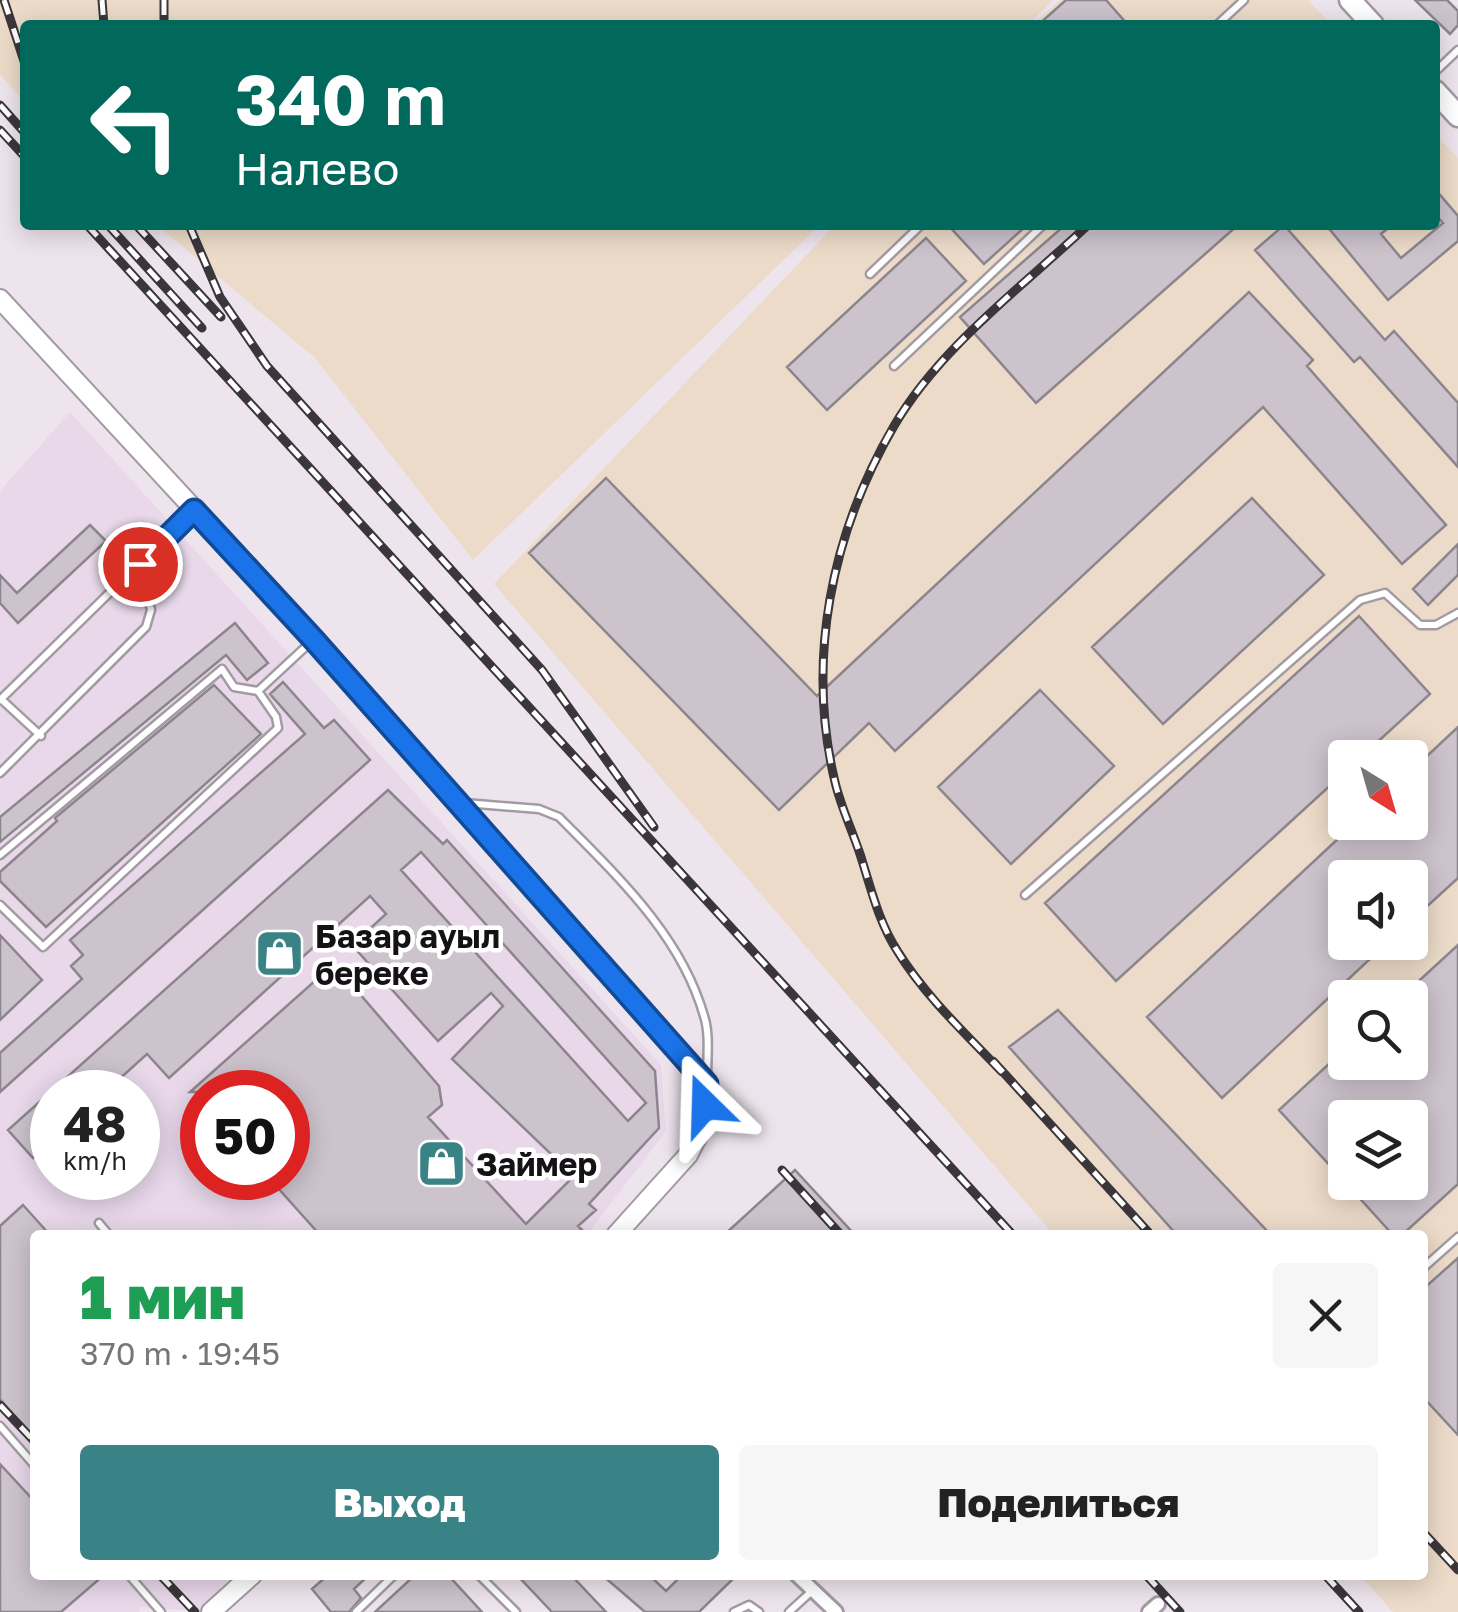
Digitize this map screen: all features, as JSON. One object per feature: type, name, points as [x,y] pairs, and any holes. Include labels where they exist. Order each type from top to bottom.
[{"type":"main road","points":[[1350,0],[1368,20]]},
{"type":"main road","points":[[1440,97],[1458,116]]},
{"type":"main road","points":[[0,299],[314,640],[707,1084],[703,1126],[688,1155],[620,1230]]},
{"type":"main road","points":[[211,1612],[246,1580]]},
{"type":"street","points":[[802,1580],[836,1612]]},
{"type":"lane","points":[[1222,20],[1244,0]]},
{"type":"lane","points":[[870,274],[916,230]]},
{"type":"lane","points":[[894,366],[1038,230]]},
{"type":"lane","points":[[41,736],[0,699],[194,510]]},
{"type":"lane","points":[[0,773],[146,627],[152,610],[140,564]]},
{"type":"lane","points":[[1024,895],[1360,600],[1385,593],[1420,625],[1436,625],[1458,613]]},
{"type":"lane","points":[[258,691],[314,640]]},
{"type":"lane","points":[[0,855],[222,669],[234,687],[258,691],[276,716],[278,728],[43,947],[0,904]]},
{"type":"lane","points":[[458,803],[539,810],[559,817],[654,918],[681,955],[706,1020],[707,1084]]},
{"type":"lane","points":[[99,1223],[105,1230]]},
{"type":"lane","points":[[1428,1264],[1458,1237]]},
{"type":"lane","points":[[0,1426],[30,1460]]},
{"type":"lane","points":[[133,1580],[161,1612]]},
{"type":"lane","points":[[356,1612],[389,1580]]},
{"type":"lane","points":[[484,1580],[516,1612]]},
{"type":"lane","points":[[790,1612],[813,1590]]},
{"type":"lane","points":[[734,1612],[749,1605],[758,1612]]},
{"type":"shaded area","points":[[0,0],[1053,0],[1033,20],[20,20],[20,97],[0,75]]},
{"type":"shaded area","points":[[1060,0],[1308,0],[1327,20],[1038,20]]},
{"type":"shaded area","points":[[1440,139],[1458,158],[1458,1612],[1393,1612],[1364,1580],[1428,1580],[1428,1230],[1050,1230],[494,584],[830,230],[1440,230]]},
{"type":"shaded area","points":[[163,230],[815,230],[473,560],[315,358]]},
{"type":"shaded area","name":"Базар ауыл береке","points":[[70,412],[661,1065],[666,1131],[591,1230],[30,1230],[30,1580],[232,1580],[211,1612],[141,1607],[139,1612],[0,1612],[0,491]]},
{"type":"building","points":[[1066,0],[1106,0],[1124,20],[1044,20]]},
{"type":"building","points":[[1415,0],[1447,0],[1458,11],[1458,25],[1450,34],[1440,20]]},
{"type":"building","points":[[1440,195],[1458,216],[1458,241],[1388,300],[1330,230],[1386,230],[1381,234],[1401,258],[1435,230],[1440,230]]},
{"type":"building","points":[[953,230],[1021,230],[984,264]]},
{"type":"building","points":[[1059,230],[1232,230],[1036,403],[960,317]]},
{"type":"building","points":[[1278,230],[1288,230],[1385,340],[1394,331],[1458,403],[1458,467],[1360,357],[1354,362],[1255,250]]},
{"type":"building","points":[[926,238],[966,281],[827,410],[787,367]]},
{"type":"building","points":[[1249,292],[1313,360],[1307,366],[1446,525],[1402,564],[1263,407],[895,751],[869,723],[779,810],[529,553],[606,478],[817,696]]},
{"type":"building","points":[[1252,498],[1324,575],[1163,724],[1092,647]]},
{"type":"building","points":[[90,525],[106,541],[18,623],[0,603],[0,575],[17,593]]},
{"type":"building","points":[[1458,544],[1458,575],[1428,605],[1413,589]]},
{"type":"building","points":[[1359,616],[1430,694],[1380,740],[1328,740],[1328,788],[1116,981],[1045,903]]},
{"type":"building","points":[[235,623],[268,663],[247,680],[226,655],[0,842],[0,817]]},
{"type":"building","points":[[283,682],[324,728],[334,720],[370,760],[0,1092],[0,1053],[82,979],[71,966],[83,955],[70,940],[305,734],[270,694]]},
{"type":"building","points":[[214,685],[261,734],[46,927],[0,881],[0,872],[57,821],[55,818]]},
{"type":"building","points":[[1040,690],[1114,766],[1011,864],[938,787]]},
{"type":"building","points":[[1458,727],[1458,878],[1428,906],[1428,860],[1328,860],[1328,960],[1369,960],[1348,980],[1328,980],[1328,998],[1222,1098],[1147,1017],[1337,840],[1428,840],[1428,755]]},
{"type":"building","points":[[388,790],[443,844],[447,840],[655,1071],[659,1128],[589,1204],[596,1210],[578,1226],[582,1230],[316,1230],[289,1200],[310,1200],[310,1070],[215,1070],[334,964],[439,1086],[442,1105],[428,1117],[526,1224],[574,1176],[452,1059],[503,1006],[491,993],[438,1041],[352,945],[386,914],[370,896],[169,1078],[147,1054],[129,1070],[75,1070]],"holes":[[[421,852],[646,1103],[628,1121],[401,870]]]},
{"type":"building","points":[[0,935],[42,980],[0,1020]]},
{"type":"building","points":[[1458,945],[1458,1184],[1407,1230],[1388,1230],[1361,1200],[1428,1200],[1428,1100],[1328,1100],[1328,1164],[1279,1110],[1328,1065],[1328,1080],[1428,1080],[1428,980],[1420,980]]},
{"type":"building","points":[[1058,1010],[1266,1230],[1173,1230],[1009,1047]]},
{"type":"building","points":[[30,1110],[30,1155],[8,1130]]},
{"type":"building","points":[[795,1170],[850,1230],[729,1230]]},
{"type":"building","points":[[23,1205],[46,1230],[30,1230],[30,1433],[0,1399],[0,1226]]},
{"type":"building","points":[[1458,1258],[1458,1435],[1428,1402],[1428,1285]]},
{"type":"building","points":[[0,1464],[30,1497],[30,1580],[98,1580],[61,1612],[0,1612]]},
{"type":"building","points":[[322,1580],[364,1580],[354,1589],[361,1598],[349,1612],[331,1612],[312,1589]]},
{"type":"building","points":[[410,1580],[453,1580],[482,1612],[375,1612]]},
{"type":"building","points":[[522,1580],[576,1580],[606,1612],[552,1612]]},
{"type":"building","points":[[608,1580],[654,1580],[666,1591],[677,1580],[732,1580],[699,1612],[645,1612]]},
{"type":"railway","points":[[4,0],[20,49]]},
{"type":"railway","points":[[102,0],[104,20]]},
{"type":"railway","points":[[164,0],[164,20]]},
{"type":"railway","points":[[0,105],[20,127]]},
{"type":"railway","points":[[0,130],[20,152]]},
{"type":"railway","points":[[92,230],[1008,1230]]},
{"type":"railway","points":[[113,230],[202,328]]},
{"type":"railway","points":[[141,230],[221,317]]},
{"type":"railway","points":[[191,230],[220,297],[267,366],[542,670],[654,827]]},
{"type":"railway","points":[[1002,1072],[921,984],[898,952],[880,916],[835,782],[823,690],[824,644],[840,554],[854,510],[894,426],[958,344],[1082,230]]},
{"type":"railway","points":[[993,1061],[1146,1230]]},
{"type":"railway","points":[[782,1170],[836,1230]]},
{"type":"railway","points":[[0,1405],[30,1437]]},
{"type":"railway","points":[[1428,1538],[1458,1570]]},
{"type":"railway","points":[[165,1580],[195,1612]]},
{"type":"railway","points":[[1151,1580],[1180,1612]]},
{"type":"railway","points":[[1330,1580],[1359,1612]]},
{"type":"place","name":"Базар ауыл береке","points":[[280,954]]},
{"type":"place","name":"Займер","points":[[441,1164]]},
{"type":"route","points":[[140,564],[194,510],[707,1084],[705,1105]]}]
